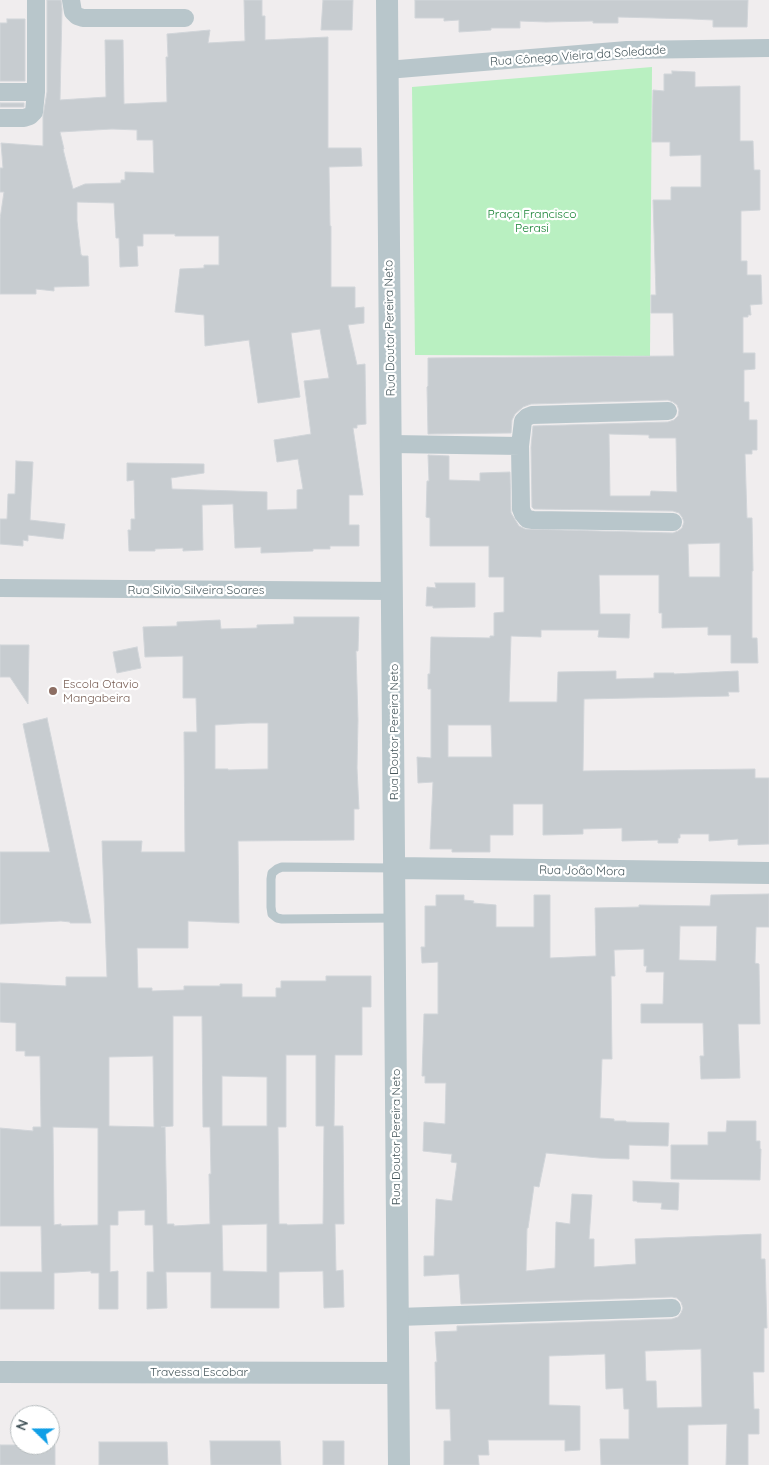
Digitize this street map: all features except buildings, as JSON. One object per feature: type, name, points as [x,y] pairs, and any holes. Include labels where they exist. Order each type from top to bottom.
[{"type":"street","points":[[0,118],[30,116],[36,106],[36,0]]},
{"type":"street","points":[[71,0],[73,12],[83,18],[185,18]]},
{"type":"street","name":"Rua Doutor Pereira Neto","points":[[387,0],[399,1465]]},
{"type":"street","name":"Rua Cônego Vieira da Soledade","points":[[388,70],[627,50],[769,48]]},
{"type":"street","points":[[0,92],[36,92]]},
{"type":"street","points":[[668,410],[532,415],[527,417],[523,421],[520,446],[521,509],[527,519],[533,520],[673,522]]},
{"type":"street","points":[[392,444],[520,446]]},
{"type":"street","name":"Rua Silvio Silveira Soares","points":[[0,588],[393,591]]},
{"type":"street","name":"Rua João Mora","points":[[395,868],[769,873]]},
{"type":"street","points":[[398,1316],[672,1308]]},
{"type":"street","name":"Travessa Escobar","points":[[0,1372],[398,1373]]},
{"type":"lane","points":[[395,868],[282,867],[277,868],[272,873],[271,879],[271,908],[272,914],[277,918],[395,918]]},
{"type":"green space","name":"Praça Francisco Perasi","points":[[652,67],[650,356],[415,355],[412,87]]},
{"type":"place","name":"Escola Otavio Mangabeira","points":[[53,691]]}]
